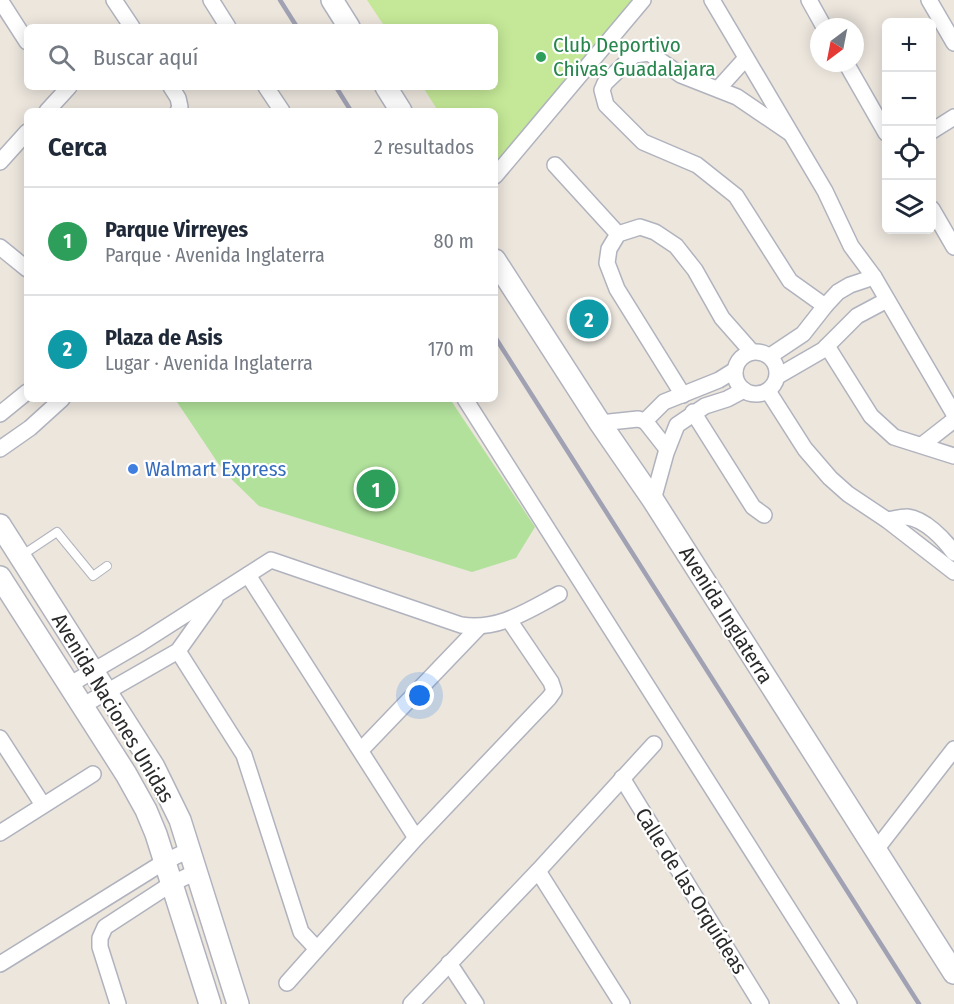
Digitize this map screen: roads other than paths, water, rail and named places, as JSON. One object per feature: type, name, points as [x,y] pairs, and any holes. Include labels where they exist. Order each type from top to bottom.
[{"type":"street","points":[[0,0],[24,37]]},
{"type":"street","points":[[114,0],[127,24]]},
{"type":"street","points":[[211,0],[226,24]]},
{"type":"street","points":[[332,0],[347,24]]},
{"type":"street","points":[[498,172],[643,0]]},
{"type":"street","points":[[712,0],[825,191],[851,246],[874,277],[954,414]]},
{"type":"street","points":[[808,0],[819,18]]},
{"type":"street","points":[[929,0],[954,43]]},
{"type":"street","points":[[790,133],[737,97],[681,75],[649,53],[634,55],[605,83],[602,90],[606,105],[643,142],[697,165],[736,196],[790,281],[825,306]]},
{"type":"street","points":[[718,90],[746,58]]},
{"type":"street","points":[[851,72],[882,126]]},
{"type":"street","points":[[49,108],[62,90]]},
{"type":"street","points":[[173,90],[178,98],[179,108]]},
{"type":"street","points":[[268,90],[280,108]]},
{"type":"street","points":[[388,90],[399,108]]},
{"type":"street","points":[[936,128],[954,117]]},
{"type":"street","points":[[0,162],[24,135]]},
{"type":"street","points":[[555,165],[618,234]]},
{"type":"street","points":[[936,216],[954,247]]},
{"type":"street","points":[[683,395],[617,290],[607,263],[609,249],[618,234],[640,227],[655,232],[676,246],[695,270],[722,318],[752,352]]},
{"type":"street","points":[[0,247],[24,267]]},
{"type":"street","name":"Avenida Inglaterra","points":[[498,265],[600,423],[653,500],[954,973]]},
{"type":"street","points":[[770,356],[803,334],[842,289],[874,277]]},
{"type":"street","points":[[778,376],[827,346],[857,316],[887,300]]},
{"type":"street","points":[[827,346],[871,416],[894,437],[954,456]]},
{"type":"street","points":[[752,352],[762,352],[770,356],[777,365],[778,376],[775,385],[760,394],[752,394],[744,390],[735,377],[738,362],[744,355],[752,352]]},
{"type":"street","points":[[645,421],[664,402],[719,380],[735,370]]},
{"type":"street","points":[[653,500],[667,449],[677,425],[693,412],[744,390]]},
{"type":"street","points":[[768,391],[805,449],[830,478],[848,494],[887,520],[954,572]]},
{"type":"street","points":[[0,414],[24,394]]},
{"type":"street","points":[[0,449],[30,428],[59,402]]},
{"type":"street","points":[[467,402],[849,1004]]},
{"type":"street","points":[[693,412],[753,507],[764,514]]},
{"type":"street","points":[[600,423],[638,419],[645,421],[667,449]]},
{"type":"street","points":[[922,445],[954,420]]},
{"type":"street","points":[[887,520],[908,517],[920,522],[946,542],[954,553]]},
{"type":"street","name":"Avenida Naciones Unidas","points":[[0,525],[154,767],[180,820],[238,1004]]},
{"type":"street","points":[[69,685],[141,643],[271,560],[461,625],[478,628],[509,620],[559,594]]},
{"type":"street","points":[[248,575],[416,838]]},
{"type":"street","name":"Avenida Naciones Unidas","points":[[0,577],[126,774],[146,810],[210,1004]]},
{"type":"street","points":[[82,706],[178,651],[221,592]]},
{"type":"street","points":[[287,982],[416,838],[554,691],[551,682],[509,620]]},
{"type":"street","points":[[361,750],[478,628]]},
{"type":"street","points":[[178,651],[244,755],[301,932],[317,949]]},
{"type":"street","points":[[0,738],[43,806]]},
{"type":"street","points":[[411,1004],[538,871],[654,744]]},
{"type":"street","points":[[875,851],[954,749]]},
{"type":"street","points":[[0,833],[93,774]]},
{"type":"street","name":"Calle de las Orquídeas","points":[[622,778],[761,1004]]},
{"type":"street","points":[[0,964],[164,862],[189,850]]},
{"type":"street","points":[[538,871],[622,1004]]},
{"type":"street","points":[[118,1004],[100,947],[100,938],[105,927],[171,884],[196,872]]},
{"type":"street","points":[[449,963],[476,1004]]},
{"type":"lane","points":[[21,557],[57,532],[93,576],[107,566]]},
{"type":"railway","points":[[280,0],[295,24]]},
{"type":"railway","points":[[338,90],[349,108]]},
{"type":"railway","points":[[498,342],[919,1004]]},
{"type":"place","name":"Club Deportivo Chivas Guadalajara","points":[[541,57]]},
{"type":"place","name":"Plaza de Asis","points":[[589,319]]},
{"type":"place","name":"Walmart Express","points":[[133,469]]},
{"type":"place","name":"Parque Virreyes","points":[[376,489]]}]
